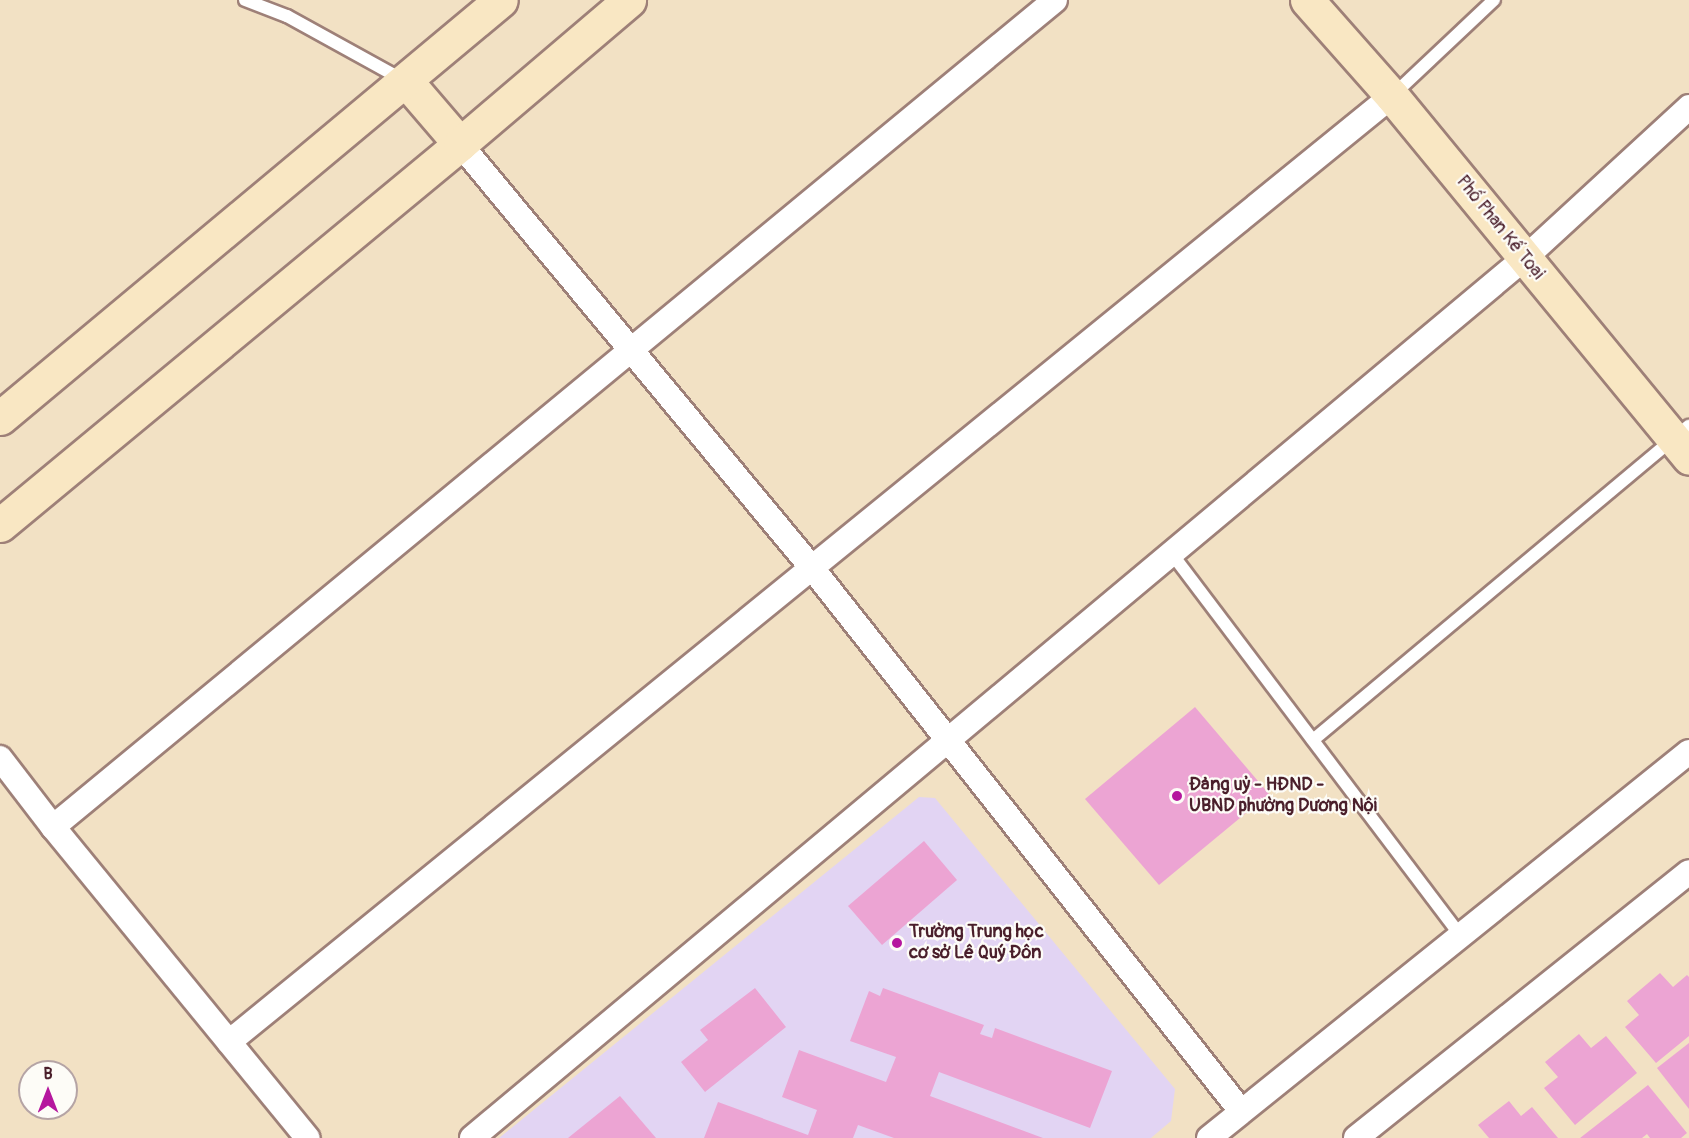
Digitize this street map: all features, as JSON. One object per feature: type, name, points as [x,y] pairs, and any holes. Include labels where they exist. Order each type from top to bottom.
[{"type":"main road","points":[[0,418],[501,0]]},
{"type":"main road","points":[[0,525],[460,144],[629,0]]},
{"type":"main road","name":"Phố Phan Kế Toại","points":[[1307,0],[1392,96],[1525,258],[1684,441]]},
{"type":"main road","points":[[406,81],[460,144]]},
{"type":"street","points":[[53,827],[1054,0]]},
{"type":"street","points":[[229,1042],[1392,96]]},
{"type":"street","points":[[472,1138],[1525,258],[1689,107]]},
{"type":"street","points":[[460,144],[812,568],[1241,1111]]},
{"type":"street","points":[[1209,1138],[1689,752]]},
{"type":"street","points":[[0,758],[53,827],[309,1138]]},
{"type":"street","points":[[1356,1138],[1689,872]]},
{"type":"lane","points":[[245,0],[287,16],[406,81]]},
{"type":"lane","points":[[1392,96],[1494,0]]},
{"type":"lane","points":[[1312,740],[1684,441]]},
{"type":"lane","points":[[1172,554],[1460,935]]},
{"type":"shaded area","name":"Trường Trung học cơ sở Lê Quý Đôn","points":[[919,797],[935,798],[1175,1089],[1171,1121],[1151,1138],[499,1138]]},
{"type":"building","name":"Đảng uỷ - HĐND - UBND phường Dương Nội","points":[[1195,707],[1269,794],[1159,885],[1085,799]]},
{"type":"building","points":[[924,841],[957,880],[882,945],[848,906]]},
{"type":"building","points":[[1660,973],[1673,987],[1687,975],[1689,977],[1689,1036],[1656,1063],[1625,1027],[1639,1015],[1627,1001]]},
{"type":"building","points":[[755,988],[786,1027],[705,1092],[681,1062],[708,1040],[700,1030]]},
{"type":"building","points":[[883,988],[984,1025],[980,1034],[992,1038],[995,1028],[1112,1071],[1090,1128],[939,1072],[930,1096],[1043,1138],[894,1138],[858,1125],[853,1138],[704,1138],[718,1102],[808,1135],[817,1110],[782,1097],[799,1050],[886,1082],[896,1057],[850,1041],[869,991],[880,996]]},
{"type":"building","points":[[1579,1034],[1591,1048],[1606,1036],[1637,1073],[1575,1125],[1544,1088],[1558,1077],[1545,1062]]},
{"type":"building","points":[[1689,1043],[1689,1109],[1657,1068]]},
{"type":"building","points":[[1648,1085],[1687,1133],[1681,1138],[1650,1138],[1647,1134],[1642,1138],[1580,1138]]},
{"type":"building","points":[[620,1096],[656,1138],[568,1138]]},
{"type":"building","points":[[1509,1101],[1521,1116],[1532,1107],[1558,1138],[1489,1138],[1478,1125]]},
{"type":"place","name":"Đảng uỷ - HĐND - UBND phường Dương Nội","points":[[1177,796]]},
{"type":"place","name":"Trường Trung học cơ sở Lê Quý Đôn","points":[[897,943]]}]
